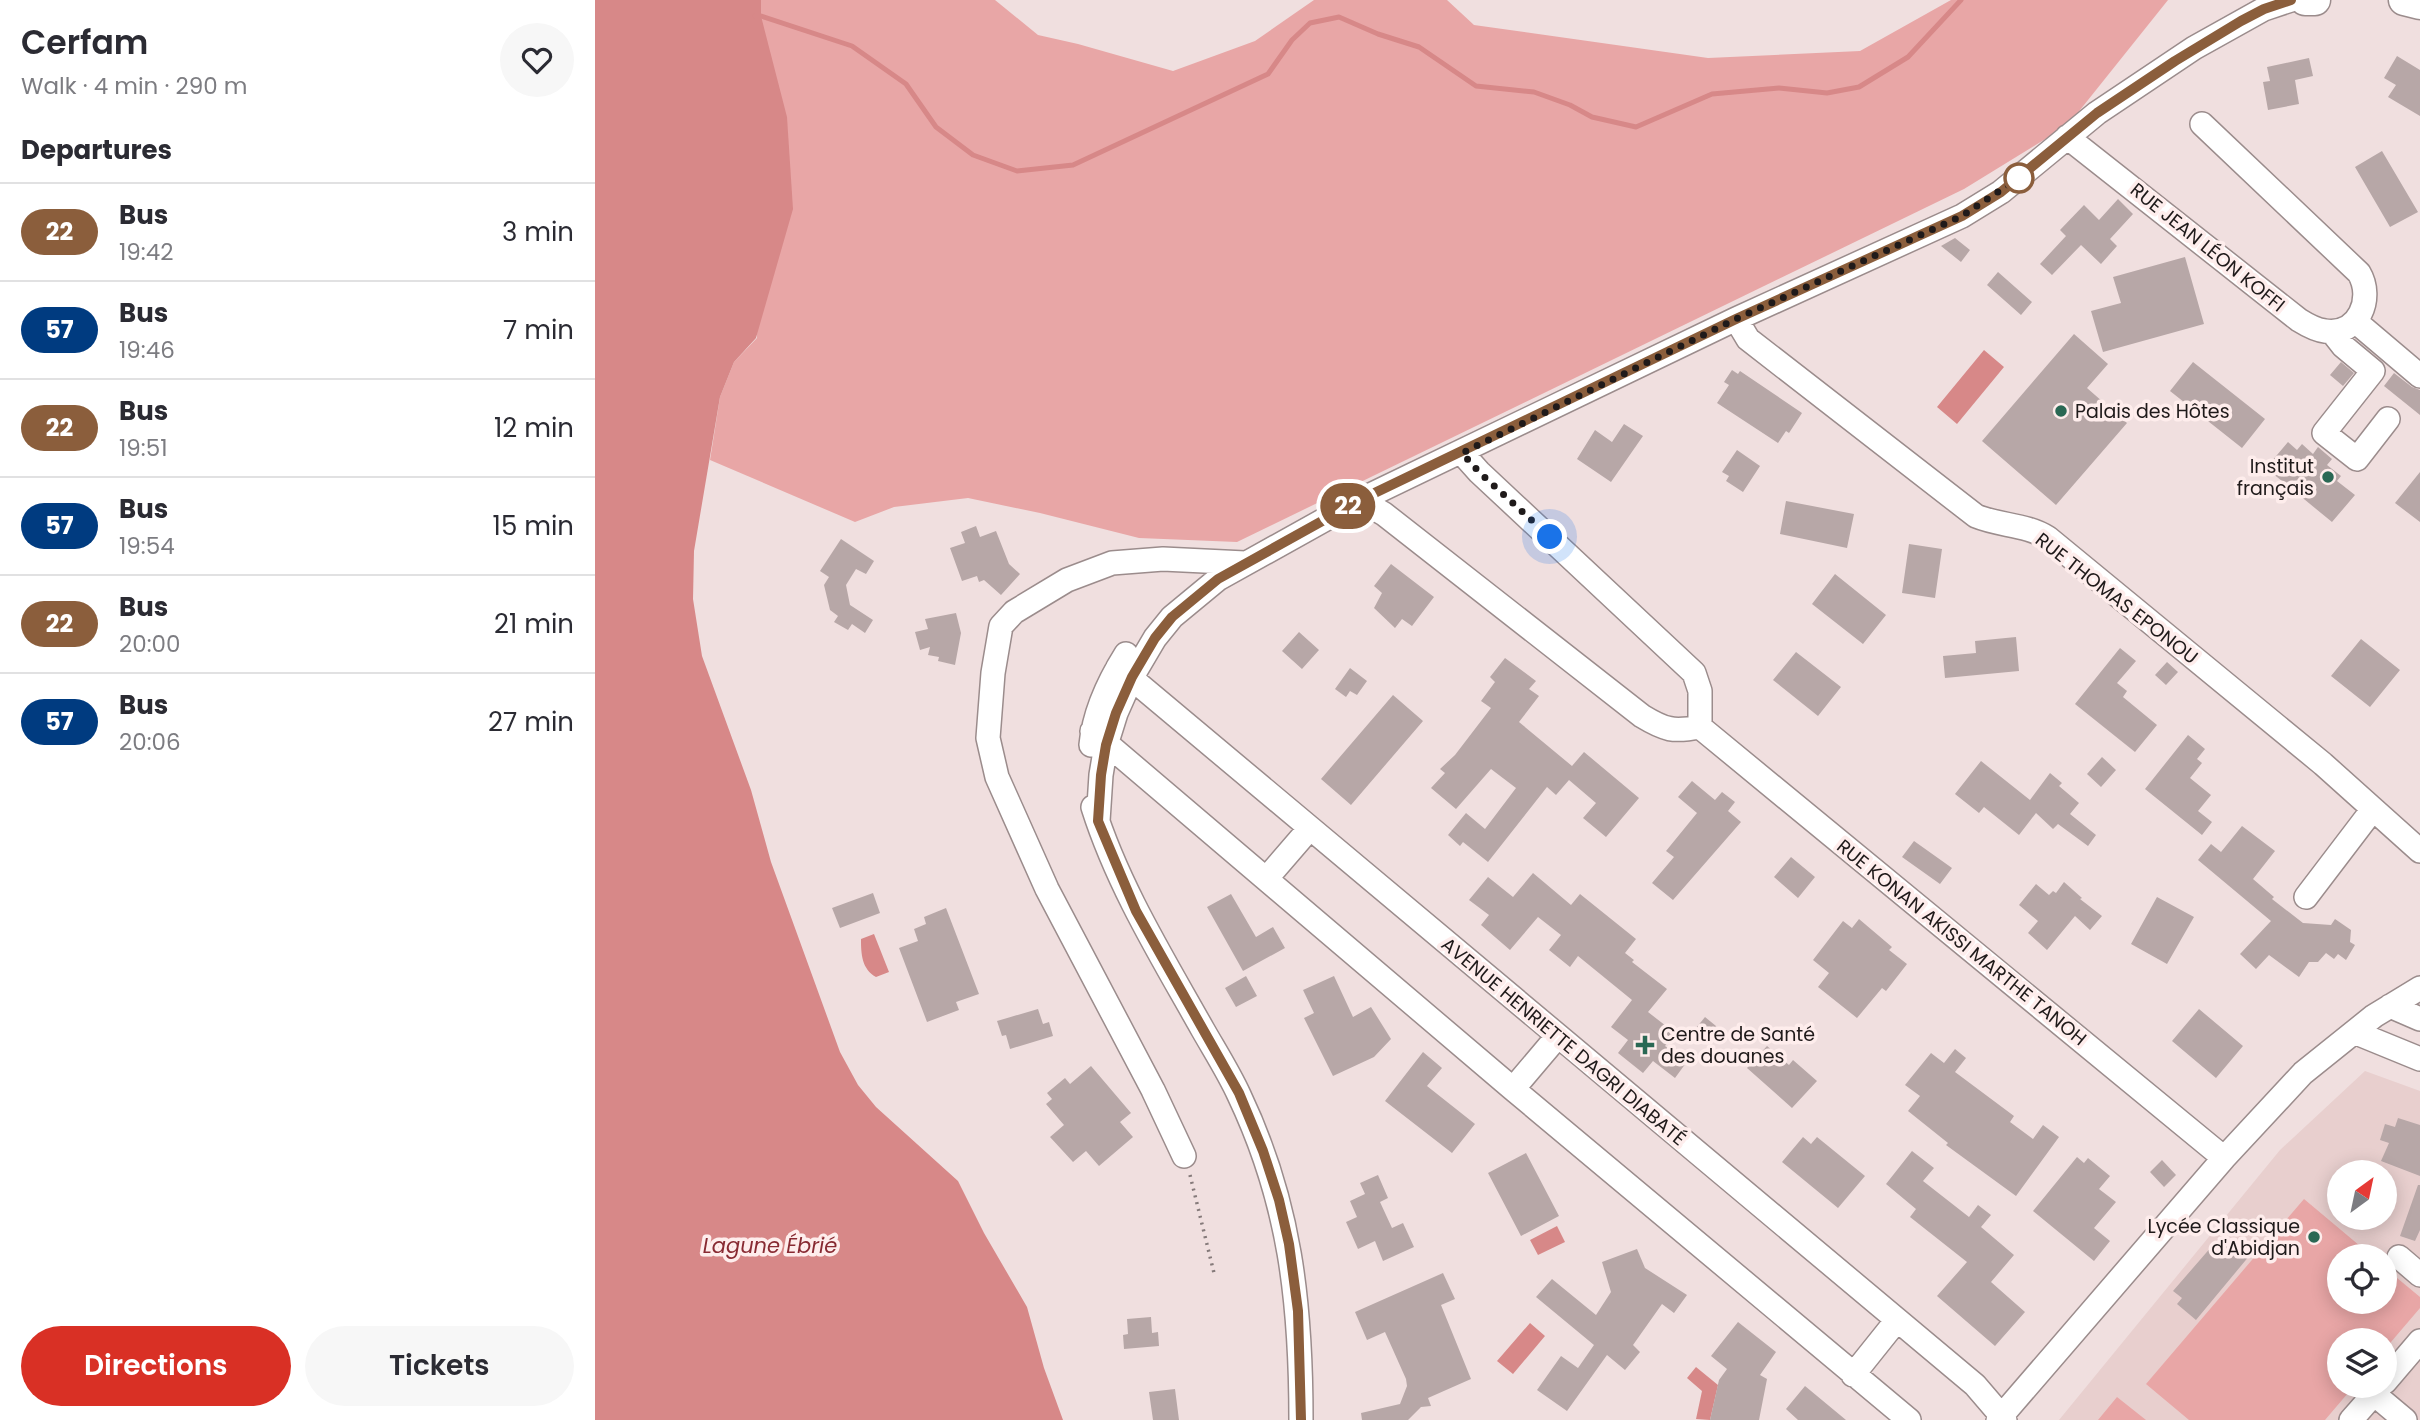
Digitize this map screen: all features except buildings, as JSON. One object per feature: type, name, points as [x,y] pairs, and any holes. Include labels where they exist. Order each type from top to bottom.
[{"type":"main road","points":[[2305,0],[2315,0]]},
{"type":"main road","points":[[2404,0],[2420,5]]},
{"type":"street","points":[[2194,48],[2252,0]]},
{"type":"street","points":[[1301,1420],[1298,1311],[1289,1244],[1279,1200],[1263,1151],[1239,1093],[1136,911],[1098,821],[1101,775],[1099,738],[1104,696],[1172,617],[1218,579],[1245,563],[1360,500],[1736,319],[1962,216],[2001,192],[2097,113],[2194,48],[2264,9],[2291,0]]},
{"type":"street","points":[[2202,124],[2358,272],[2365,287],[2361,314],[2344,329],[2332,332],[2343,346],[2373,371],[2324,433],[2357,459],[2388,419]]},
{"type":"street","name":"RUE JEAN LÉON KOFFI","points":[[2067,137],[2299,320],[2313,328],[2332,332]]},
{"type":"street","name":"RUE THOMAS EPONOU","points":[[1736,319],[1748,339],[1976,516],[1992,523],[2026,528],[2048,538],[2323,764],[2420,851]]},
{"type":"street","points":[[2355,321],[2420,376]]},
{"type":"street","points":[[1360,500],[1384,514],[1642,716],[1663,728],[1679,731],[1700,727],[1700,691],[1693,673],[1462,453]]},
{"type":"street","points":[[1184,1156],[1153,1090],[1047,890],[997,778],[988,738],[993,673],[1001,626],[1014,612],[1067,580],[1112,563],[1163,559],[1245,563]]},
{"type":"street","name":"AVENUE HENRIETTE DAGRI DIABATÉ","points":[[1125,672],[1975,1385],[2002,1418]]},
{"type":"street","name":"RUE KONAN AKISSI MARTHE TANOH","points":[[1700,727],[2224,1158]]},
{"type":"street","points":[[1099,738],[1909,1420]]},
{"type":"street","points":[[2306,897],[2374,809]]},
{"type":"street","points":[[1266,879],[1310,828]]},
{"type":"street","points":[[2002,1418],[2224,1158],[2303,1073],[2354,1031],[2420,988]]},
{"type":"street","points":[[2390,1006],[2420,1018]]},
{"type":"street","points":[[2354,1031],[2420,1059]]},
{"type":"street","points":[[1513,1089],[1557,1037]]},
{"type":"street","points":[[2399,1257],[2420,1275]]},
{"type":"street","points":[[1853,1374],[1897,1320]]},
{"type":"street","points":[[2397,1367],[2420,1341]]},
{"type":"street","points":[[2351,1420],[2370,1398]]},
{"type":"street","points":[[2388,1398],[2405,1420]]},
{"type":"path","points":[[1184,1156],[1196,1191],[1214,1273]]},
{"type":"shaded area","points":[[761,0],[995,0],[1038,35],[1173,71],[1255,41],[1314,0],[1447,0],[1474,25],[1708,58],[1860,51],[1951,0],[2168,0],[2068,125],[1964,189],[1237,542],[1139,538],[968,498],[894,507],[855,522],[710,460],[720,397],[734,362],[757,338]]},
{"type":"shaded area","name":"Lycée Classique d'Abidjan","points":[[2365,1071],[2420,1091],[2420,1420],[2059,1420],[2280,1150]]},
{"type":"shaded area","points":[[2304,1199],[2327,1218],[2327,1230],[2341,1230],[2358,1244],[2327,1244],[2327,1314],[2397,1314],[2397,1278],[2420,1297],[2420,1308],[2397,1335],[2397,1328],[2327,1328],[2327,1398],[2344,1398],[2325,1420],[2189,1420],[2146,1384]]},
{"type":"shaded area","points":[[2117,1397],[2146,1420],[2098,1420]]},
{"type":"water","name":"Lagune Ébrié","points":[[595,0],[761,0],[761,16],[787,117],[793,209],[756,338],[734,362],[720,397],[694,551],[693,599],[702,656],[751,790],[771,862],[840,1052],[858,1085],[876,1107],[958,1181],[984,1233],[1027,1307],[1044,1368],[1063,1420],[595,1420]]},
{"type":"water","points":[[1984,350],[2004,367],[1957,424],[1937,407]]},
{"type":"water","points":[[874,934],[889,972],[876,977],[865,966],[861,945],[861,939]]},
{"type":"water","points":[[1557,1226],[1565,1242],[1538,1255],[1530,1240]]},
{"type":"water","points":[[1530,1323],[1545,1336],[1513,1374],[1497,1361]]},
{"type":"water","points":[[1696,1367],[1718,1385],[1710,1420],[1696,1419],[1702,1391],[1687,1378]]},
{"type":"waterway","points":[[755,16],[852,46],[906,84],[936,127],[973,155],[1017,171],[1073,165],[1268,74],[1292,40],[1310,23],[1339,17],[1378,34],[1419,47],[1476,86],[1534,92],[1570,105],[1592,117],[1636,127],[1712,94],[1779,88],[1827,93],[1859,87],[1908,57],[1961,0]]},
{"type":"bus line","name":"22","points":[[1301,1420],[1298,1311],[1289,1244],[1279,1200],[1263,1151],[1239,1093],[1136,911],[1098,821],[1106,745],[1132,677],[1155,638],[1172,617],[1218,579],[1360,500],[1736,319],[1962,216],[2001,192],[2097,113],[2194,48],[2264,9],[2291,0]]},
{"type":"place","name":"Palais des Hôtes","points":[[2061,411]]},
{"type":"place","name":"Institut français","points":[[2328,477]]},
{"type":"place","name":"Centre de Santé des douanes","points":[[1645,1045]]},
{"type":"place","name":"Lycée Classique d'Abidjan","points":[[2314,1237]]},
{"type":"route","points":[[1550,537],[1462,453],[1736,319],[1962,216],[2019,178]]}]
